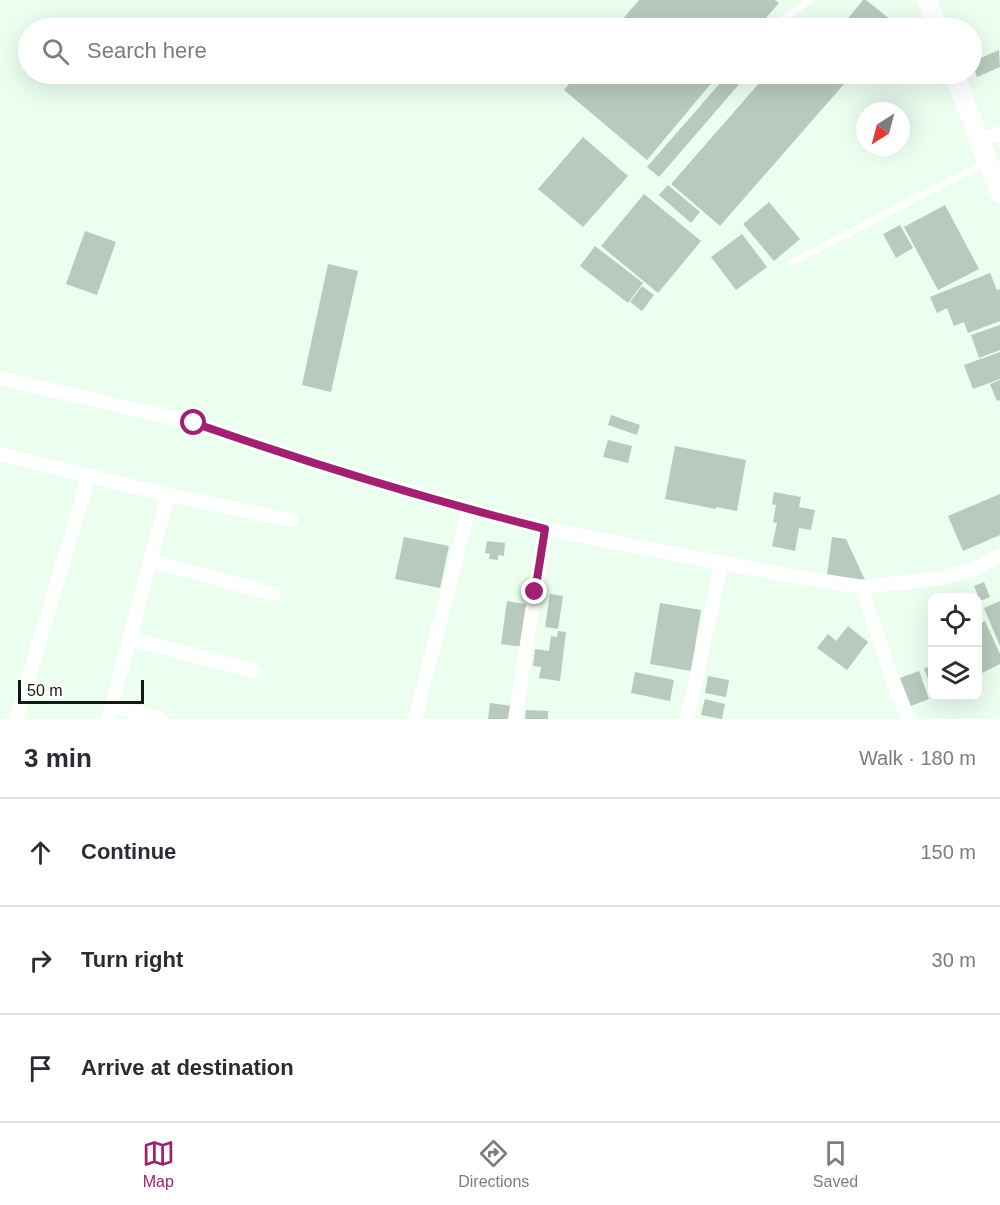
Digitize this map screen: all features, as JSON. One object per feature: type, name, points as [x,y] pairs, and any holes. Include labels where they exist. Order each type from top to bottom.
[{"type":"street","points":[[927,0],[933,18]]},
{"type":"street","points":[[958,84],[1000,193]]},
{"type":"street","points":[[981,140],[1000,133]]},
{"type":"street","points":[[0,378],[194,423],[300,459],[545,529],[861,588],[943,578],[974,569],[1000,556]]},
{"type":"street","points":[[1,458],[291,520]]},
{"type":"street","points":[[16,719],[89,476]]},
{"type":"street","points":[[160,719],[110,712],[168,495]]},
{"type":"street","points":[[416,719],[469,509]]},
{"type":"street","points":[[515,719],[545,529]]},
{"type":"street","points":[[151,561],[274,594]]},
{"type":"street","points":[[687,719],[722,562]]},
{"type":"street","points":[[861,588],[896,690],[909,719]]},
{"type":"street","points":[[130,639],[254,671]]},
{"type":"lane","points":[[784,18],[810,0]]},
{"type":"lane","points":[[792,262],[989,161]]},
{"type":"building","points":[[639,0],[775,0],[779,3],[766,18],[624,18]]},
{"type":"building","points":[[863,0],[866,0],[888,18],[848,18]]},
{"type":"building","points":[[999,50],[1000,67],[982,75],[982,58]]},
{"type":"building","points":[[569,84],[711,84],[647,160],[564,90]]},
{"type":"building","points":[[719,84],[739,84],[659,177],[647,167]]},
{"type":"building","points":[[758,84],[844,84],[720,226],[671,184]]},
{"type":"building","points":[[583,137],[628,176],[583,227],[538,189]]},
{"type":"building","points":[[668,185],[700,212],[691,223],[659,195]]},
{"type":"building","points":[[644,194],[701,241],[658,293],[601,246]]},
{"type":"building","points":[[769,202],[800,239],[774,261],[743,224]]},
{"type":"building","points":[[945,205],[979,269],[938,290],[904,227]]},
{"type":"building","points":[[900,225],[913,248],[896,258],[883,234]]},
{"type":"building","points":[[85,231],[116,242],[97,295],[66,284]]},
{"type":"building","points":[[742,234],[767,267],[736,290],[711,257]]},
{"type":"building","points":[[595,246],[643,283],[628,303],[580,266]]},
{"type":"building","points":[[328,264],[358,271],[331,392],[302,385]]},
{"type":"building","points":[[990,273],[997,290],[1000,289],[1000,321],[968,333],[964,322],[954,326],[947,308],[937,313],[930,297]]},
{"type":"building","points":[[642,286],[654,295],[642,311],[630,302]]},
{"type":"building","points":[[1000,325],[1000,350],[979,358],[971,335]]},
{"type":"building","points":[[1000,352],[1000,379],[973,389],[964,365]]},
{"type":"building","points":[[1000,380],[1000,400],[997,401],[990,384]]},
{"type":"building","points":[[611,415],[640,425],[637,435],[608,425]]},
{"type":"building","points":[[608,440],[632,446],[628,463],[603,457]]},
{"type":"building","points":[[675,446],[746,460],[737,511],[665,499]]},
{"type":"building","points":[[774,492],[801,497],[799,507],[815,510],[811,530],[799,528],[795,551],[772,546],[777,523],[773,522],[776,505],[772,504]]},
{"type":"building","points":[[1000,494],[1000,535],[963,551],[948,516]]},
{"type":"building","points":[[404,537],[449,546],[440,588],[395,579]]},
{"type":"building","points":[[832,537],[846,539],[865,580],[827,575]]},
{"type":"building","points":[[487,541],[505,543],[504,556],[498,555],[498,560],[489,559],[490,554],[485,553]]},
{"type":"building","points":[[984,582],[990,597],[982,600],[982,593],[977,593],[974,586]]},
{"type":"building","points":[[550,594],[563,596],[558,629],[545,627]]},
{"type":"building","points":[[507,601],[531,605],[525,647],[501,644]]},
{"type":"building","points":[[1000,601],[1000,646],[984,608]]},
{"type":"building","points":[[660,603],[701,610],[691,671],[650,664]]},
{"type":"building","points":[[985,621],[1000,654],[1000,664],[982,673],[982,647],[982,623]]},
{"type":"building","points":[[848,626],[868,642],[847,670],[817,648],[828,634],[836,641]]},
{"type":"building","points":[[558,631],[566,632],[560,681],[539,678],[541,667],[533,666],[535,649],[549,651],[551,636],[557,637]]},
{"type":"building","points":[[928,667],[928,679],[924,669]]},
{"type":"building","points":[[919,671],[928,699],[911,706],[900,678]]},
{"type":"building","points":[[635,672],[674,680],[670,701],[631,693]]},
{"type":"building","points":[[708,676],[729,680],[726,697],[705,693]]},
{"type":"building","points":[[705,699],[725,704],[722,719],[701,715]]},
{"type":"building","points":[[490,703],[511,706],[509,719],[488,719]]},
{"type":"building","points":[[526,710],[548,711],[548,719],[525,719]]},
{"type":"route","points":[[194,423],[300,459],[545,529],[535,592]]}]
